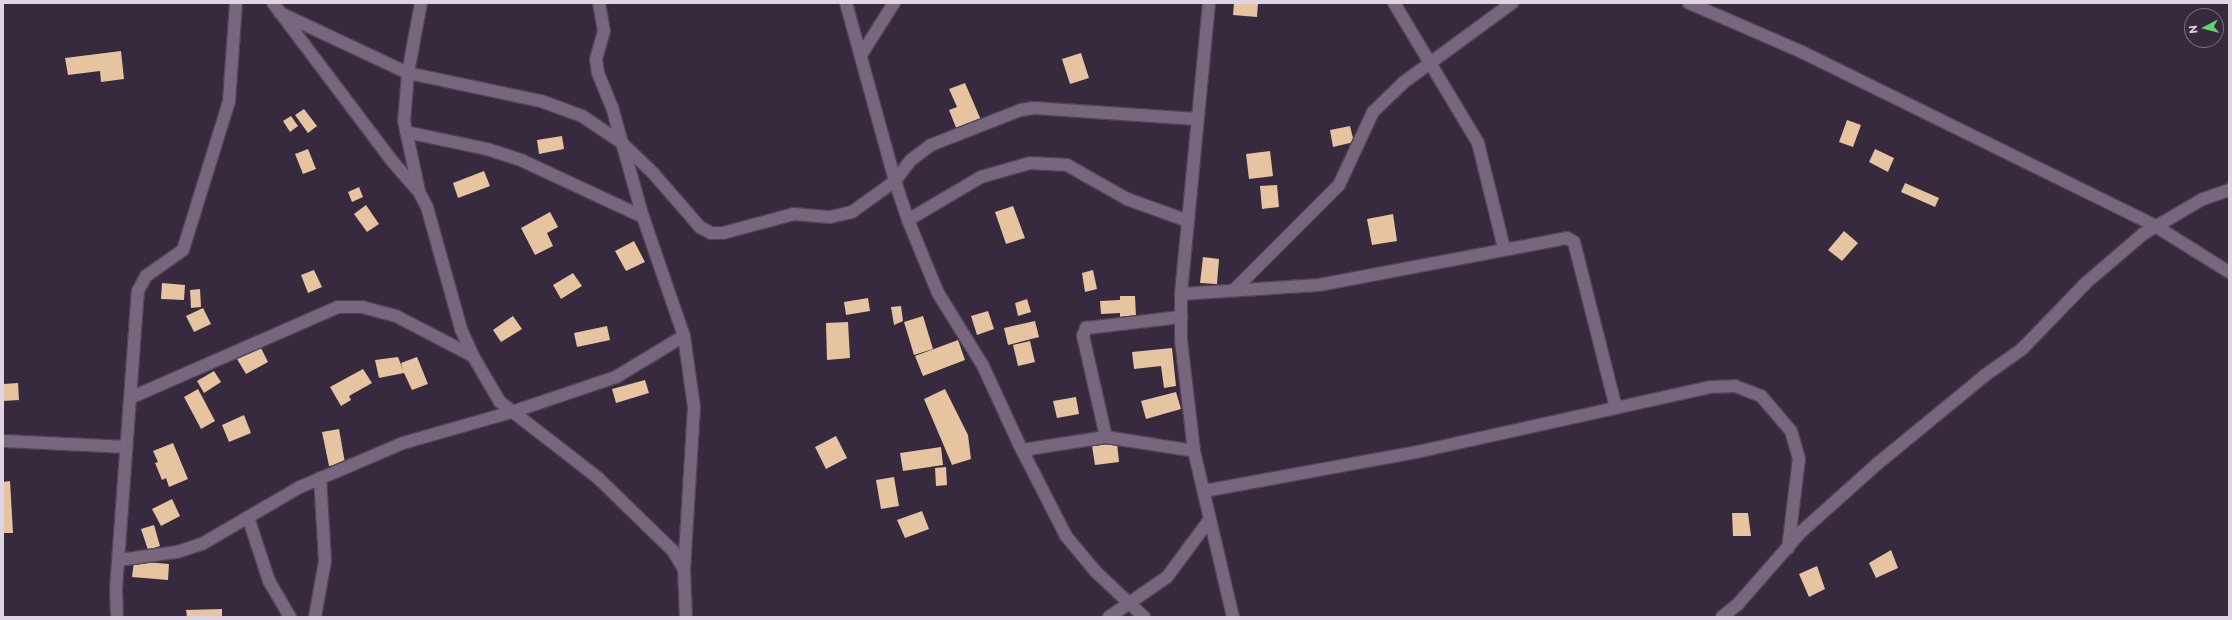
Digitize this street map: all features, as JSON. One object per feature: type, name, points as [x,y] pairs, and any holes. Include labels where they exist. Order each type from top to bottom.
[{"type":"street","points":[[117,617],[126,447],[138,291],[146,276],[183,250],[229,101],[236,3]]},
{"type":"street","points":[[419,192],[404,121],[408,73],[421,3]]},
{"type":"street","points":[[599,3],[604,31],[596,64],[622,143],[643,217],[684,336],[694,406],[684,569],[686,617]]},
{"type":"street","points":[[846,3],[895,181],[908,220],[938,293],[983,366],[1022,450],[1066,536],[1096,572],[1144,617]]},
{"type":"street","points":[[861,55],[894,3]]},
{"type":"street","points":[[1209,3],[1181,294],[1181,317],[1186,394],[1194,452],[1234,617]]},
{"type":"street","points":[[1394,3],[1478,143],[1504,248]]},
{"type":"street","points":[[1235,289],[1340,185],[1373,112],[1404,82],[1512,3]]},
{"type":"street","points":[[1689,3],[1802,52],[2157,227],[2229,272]]},
{"type":"street","points":[[276,8],[408,73],[541,101],[582,116],[622,143],[653,173],[700,227],[711,233],[723,233],[794,214],[830,217],[852,212],[895,181],[911,160],[931,145],[1021,110],[1034,108],[1197,119]]},
{"type":"street","points":[[276,8],[393,162],[419,192],[427,207],[461,328],[473,356],[500,402],[597,477],[673,551],[684,569]]},
{"type":"street","points":[[406,132],[487,149],[523,161],[643,217]]},
{"type":"street","points":[[908,220],[981,177],[1030,163],[1066,165],[1085,174],[1126,200],[1188,221]]},
{"type":"street","points":[[1722,617],[1738,604],[1788,548],[1877,464],[1984,376],[2022,349],[2087,282],[2143,234],[2203,199],[2229,190]]},
{"type":"street","points":[[1181,294],[1235,289],[1319,285],[1554,238],[1567,238],[1574,242],[1616,408]]},
{"type":"street","points":[[130,398],[338,307],[362,307],[396,316],[473,356]]},
{"type":"street","points":[[1106,436],[1083,336],[1086,328],[1181,317]]},
{"type":"street","points":[[119,560],[177,552],[202,544],[300,487],[320,478],[403,443],[512,412],[616,377],[684,336]]},
{"type":"street","points":[[1204,491],[1417,452],[1710,386],[1735,386],[1761,396],[1791,431],[1799,459],[1788,548]]},
{"type":"street","points":[[1022,450],[1106,436],[1194,452]]},
{"type":"street","points":[[3,441],[126,447]]},
{"type":"street","points":[[315,617],[324,561],[320,478]]},
{"type":"street","points":[[248,517],[269,581],[290,617]]},
{"type":"street","points":[[1109,617],[1167,577],[1210,519]]},
{"type":"building","points":[[1234,3],[1258,3],[1257,17],[1233,15]]},
{"type":"building","points":[[121,51],[124,79],[101,82],[100,71],[68,75],[65,58]]},
{"type":"building","points":[[1081,53],[1089,78],[1070,84],[1062,59]]},
{"type":"building","points":[[965,83],[981,120],[957,130],[949,110],[957,107],[949,89]]},
{"type":"building","points":[[304,109],[317,126],[308,133],[295,115]]},
{"type":"building","points":[[291,116],[298,126],[290,132],[283,121]]},
{"type":"building","points":[[1847,120],[1861,125],[1853,147],[1839,142]]},
{"type":"building","points":[[1350,126],[1354,142],[1333,147],[1330,130]]},
{"type":"building","points":[[562,136],[564,149],[539,154],[537,140]]},
{"type":"building","points":[[308,149],[316,169],[303,174],[295,154]]},
{"type":"building","points":[[1875,149],[1894,158],[1888,172],[1869,162]]},
{"type":"building","points":[[1270,151],[1273,176],[1249,179],[1246,154]]},
{"type":"building","points":[[484,171],[490,186],[458,198],[453,183]]},
{"type":"building","points":[[1905,183],[1939,198],[1935,207],[1901,192]]},
{"type":"building","points":[[1277,185],[1279,207],[1262,209],[1260,186]]},
{"type":"building","points":[[359,187],[363,197],[352,202],[348,192]]},
{"type":"building","points":[[366,205],[379,224],[367,232],[354,214]]},
{"type":"building","points":[[1013,206],[1025,238],[1006,244],[995,212]]},
{"type":"building","points":[[550,212],[558,227],[547,233],[553,246],[535,255],[521,228]]},
{"type":"building","points":[[1393,214],[1397,241],[1372,245],[1367,219]]},
{"type":"building","points":[[1844,231],[1858,243],[1842,261],[1828,250]]},
{"type":"building","points":[[634,241],[645,262],[626,271],[615,251]]},
{"type":"building","points":[[1203,257],[1219,259],[1217,284],[1200,283]]},
{"type":"building","points":[[314,270],[322,287],[308,293],[301,275]]},
{"type":"building","points":[[1093,270],[1097,289],[1085,292],[1082,273]]},
{"type":"building","points":[[573,273],[582,286],[561,299],[553,285]]},
{"type":"building","points":[[162,283],[185,285],[184,300],[161,299]]},
{"type":"building","points":[[200,289],[201,307],[191,308],[190,290]]},
{"type":"building","points":[[1120,296],[1135,296],[1136,317],[1120,318],[1120,313],[1101,314],[1100,301],[1120,300]]},
{"type":"building","points":[[868,298],[870,311],[846,315],[844,302]]},
{"type":"building","points":[[1027,299],[1031,312],[1018,316],[1015,303]]},
{"type":"building","points":[[901,306],[903,321],[894,325],[891,307]]},
{"type":"building","points":[[203,308],[211,324],[194,332],[186,316]]},
{"type":"building","points":[[988,311],[994,329],[977,335],[971,316]]},
{"type":"building","points":[[513,316],[522,329],[501,342],[493,330]]},
{"type":"building","points":[[923,316],[933,349],[914,355],[904,322]]},
{"type":"building","points":[[1035,321],[1039,337],[1008,345],[1004,328]]},
{"type":"building","points":[[848,322],[850,358],[827,360],[826,323]]},
{"type":"building","points":[[607,326],[610,340],[577,347],[574,333]]},
{"type":"building","points":[[958,340],[965,360],[923,376],[915,356]]},
{"type":"building","points":[[1030,341],[1035,362],[1018,366],[1013,345]]},
{"type":"building","points":[[260,346],[268,362],[246,374],[237,359]]},
{"type":"building","points":[[1172,348],[1176,386],[1164,388],[1161,366],[1134,369],[1132,352]]},
{"type":"building","points":[[398,357],[403,370],[401,363],[417,357],[428,384],[412,390],[404,373],[379,378],[375,360]]},
{"type":"building","points":[[363,369],[372,383],[349,396],[351,400],[341,406],[330,387]]},
{"type":"building","points":[[214,371],[221,382],[204,393],[197,381]]},
{"type":"building","points":[[645,380],[649,393],[616,403],[612,389]]},
{"type":"building","points":[[18,383],[19,400],[3,401],[3,384]]},
{"type":"building","points":[[198,389],[215,421],[201,429],[184,397]]},
{"type":"building","points":[[945,389],[968,435],[971,459],[952,465],[924,399]]},
{"type":"building","points":[[1176,392],[1181,409],[1146,419],[1141,401]]},
{"type":"building","points":[[1076,397],[1079,414],[1057,418],[1053,401]]},
{"type":"building","points":[[244,415],[251,433],[229,442],[222,425]]},
{"type":"building","points":[[339,429],[345,463],[329,466],[322,432]]},
{"type":"building","points":[[836,436],[847,458],[826,469],[815,447]]},
{"type":"building","points":[[173,443],[188,479],[169,487],[166,478],[162,480],[155,463],[158,462],[153,451]]},
{"type":"building","points":[[1117,443],[1119,462],[1095,465],[1092,446]]},
{"type":"building","points":[[941,447],[943,465],[903,471],[900,453]]},
{"type":"building","points":[[946,467],[947,485],[936,486],[935,468]]},
{"type":"building","points":[[894,477],[899,506],[881,509],[876,480]]},
{"type":"building","points":[[10,481],[13,533],[3,533],[3,482]]},
{"type":"building","points":[[172,499],[180,516],[161,526],[152,509]]},
{"type":"building","points":[[922,511],[929,529],[905,538],[897,520]]},
{"type":"building","points":[[1732,513],[1748,513],[1751,536],[1733,536]]},
{"type":"building","points":[[154,525],[160,546],[148,550],[141,529]]},
{"type":"building","points":[[1891,550],[1898,568],[1876,578],[1869,563]]},
{"type":"building","points":[[134,561],[169,564],[168,580],[132,577]]},
{"type":"building","points":[[1817,566],[1825,589],[1809,597],[1799,574]]},
{"type":"building","points":[[222,609],[222,617],[187,617],[186,610]]}]
